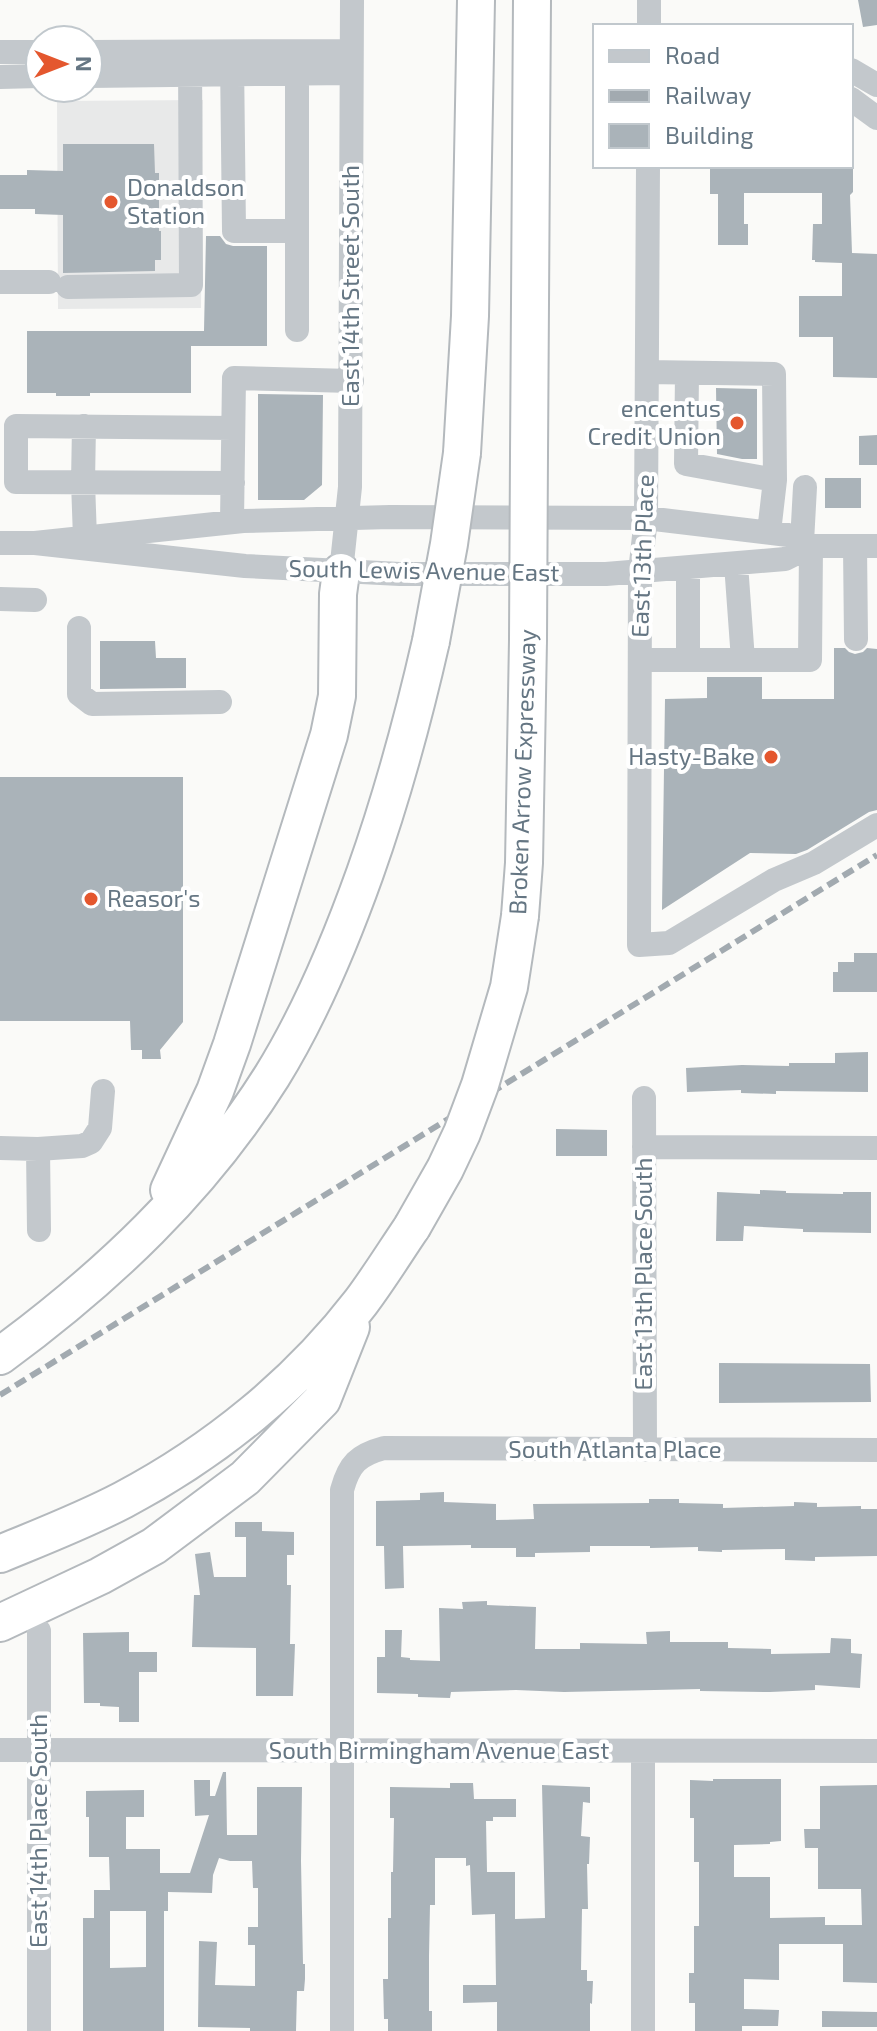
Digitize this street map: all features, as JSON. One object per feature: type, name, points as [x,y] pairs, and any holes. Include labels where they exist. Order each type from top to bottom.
[{"type":"highway","points":[[0,1356],[77,1297],[149,1231],[236,1129],[272,1075],[328,969],[350,914],[394,788],[415,712],[449,544],[462,453],[470,316],[476,0]]},
{"type":"highway","name":"Broken Arrow Expressway","points":[[0,1554],[123,1500],[170,1473],[276,1393],[326,1343],[361,1302],[412,1227],[451,1157],[480,1085],[509,987],[524,863],[532,0]]},
{"type":"highway","points":[[149,1231],[215,1091],[329,735],[337,696],[341,572]]},
{"type":"highway","points":[[0,1623],[100,1576],[154,1546],[245,1478],[322,1400],[361,1302]]},
{"type":"street","name":"East 14th Street South","points":[[341,572],[348,517],[352,381],[352,0]]},
{"type":"street","points":[[649,0],[649,24]]},
{"type":"street","points":[[0,52],[24,52]]},
{"type":"street","points":[[104,54],[190,63],[351,62]]},
{"type":"street","points":[[104,74],[190,63]]},
{"type":"street","points":[[0,282],[191,285],[190,63]]},
{"type":"street","points":[[233,63],[234,231],[297,231]]},
{"type":"street","points":[[297,63],[297,330]]},
{"type":"street","points":[[853,71],[877,85]]},
{"type":"street","points":[[0,77],[24,76]]},
{"type":"street","points":[[853,100],[877,118]]},
{"type":"street","name":"East 13th Place","points":[[648,168],[646,518],[640,572],[639,945],[669,943],[774,880],[814,863],[877,825]]},
{"type":"street","points":[[647,372],[774,374],[775,480],[769,532]]},
{"type":"street","points":[[686,464],[687,373]]},
{"type":"street","points":[[232,522],[234,378],[352,381]]},
{"type":"street","points":[[233,428],[16,426],[8,482],[233,483]]},
{"type":"street","points":[[84,426],[85,538]]},
{"type":"street","points":[[646,463],[686,464],[775,480]]},
{"type":"street","points":[[184,527],[186,482]]},
{"type":"street","points":[[640,660],[810,660],[805,487]]},
{"type":"street","name":"South Lewis Avenue East","points":[[0,543],[35,543],[232,522],[348,517],[646,518],[788,535],[807,544],[866,546]]},
{"type":"street","name":"South Lewis Avenue East","points":[[35,543],[245,566],[341,572],[606,574],[785,559],[807,544]]},
{"type":"street","points":[[856,639],[866,546]]},
{"type":"street","points":[[736,564],[743,660]]},
{"type":"street","points":[[688,568],[688,660]]},
{"type":"street","points":[[0,599],[35,600]]},
{"type":"street","points":[[79,628],[79,694],[92,704],[220,702]]},
{"type":"street","points":[[0,1148],[38,1149],[82,1146],[91,1142],[100,1128],[103,1091]]},
{"type":"street","name":"East 13th Place South","points":[[644,1098],[645,1450]]},
{"type":"street","points":[[644,1147],[877,1148]]},
{"type":"street","points":[[38,1149],[39,1230]]},
{"type":"street","name":"South Atlanta Place","points":[[342,1750],[342,1490],[347,1474],[356,1461],[369,1452],[384,1448],[877,1450]]},
{"type":"street","name":"East 14th Place South","points":[[39,1631],[39,2031]]},
{"type":"street","name":"South Birmingham Avenue East","points":[[0,1750],[877,1751]]},
{"type":"street","points":[[342,1750],[342,2031]]},
{"type":"street","points":[[643,1751],[643,2031]]},
{"type":"shaded area","points":[[203,100],[201,308],[58,309],[57,104],[104,104],[104,101]]},
{"type":"building","points":[[858,0],[877,0],[877,25],[863,27]]},
{"type":"building","name":"Donaldson Station","points":[[63,144],[154,144],[155,173],[159,173],[161,231],[161,260],[155,260],[155,271],[63,273],[63,215],[35,214],[35,209],[0,209],[0,175],[27,175],[27,170],[63,171]]},
{"type":"building","points":[[710,168],[853,168],[853,192],[850,195],[852,253],[877,254],[877,378],[833,377],[833,337],[799,337],[799,296],[842,296],[842,263],[812,260],[813,224],[822,224],[822,193],[744,193],[748,245],[718,245],[718,194],[710,194]]},
{"type":"building","points":[[206,236],[220,236],[226,244],[233,246],[267,246],[267,346],[191,346],[191,393],[56,396],[56,393],[27,393],[27,331],[204,331]]},
{"type":"building","name":"encentus Credit Union","points":[[716,388],[757,389],[757,459],[717,454]]},
{"type":"building","points":[[258,394],[323,395],[322,485],[304,500],[258,500]]},
{"type":"building","points":[[877,435],[877,465],[859,465],[859,436]]},
{"type":"building","points":[[825,478],[861,478],[861,508],[825,508]]},
{"type":"building","points":[[100,641],[155,641],[156,658],[186,658],[186,688],[100,689]]},
{"type":"building","name":"Hasty-Bake","points":[[834,648],[845,648],[855,654],[867,648],[877,649],[877,810],[796,854],[750,853],[662,910],[665,699],[707,698],[707,677],[762,677],[762,699],[834,699]]},
{"type":"building","name":"Reasor's","points":[[0,777],[183,777],[183,1022],[160,1050],[161,1059],[142,1059],[142,1050],[131,1050],[130,1021],[0,1021]]},
{"type":"building","points":[[854,953],[877,953],[877,992],[833,992],[833,972],[838,972],[838,962],[854,962]]},
{"type":"building","points":[[868,1052],[868,1092],[687,1092],[686,1068],[835,1063],[835,1053]]},
{"type":"building","points":[[556,1129],[607,1130],[607,1156],[556,1156]]},
{"type":"building","points":[[760,1190],[786,1193],[871,1192],[871,1233],[803,1232],[803,1229],[744,1226],[743,1241],[716,1241],[717,1192],[760,1194]]},
{"type":"building","points":[[719,1363],[870,1364],[871,1402],[719,1403]]},
{"type":"building","points":[[444,1492],[444,1502],[496,1504],[496,1520],[534,1519],[533,1504],[649,1503],[649,1499],[723,1504],[723,1508],[794,1506],[794,1502],[817,1503],[817,1507],[861,1506],[861,1509],[877,1509],[877,1556],[785,1560],[785,1549],[722,1552],[698,1551],[698,1547],[590,1546],[590,1552],[535,1553],[535,1557],[516,1557],[516,1548],[403,1546],[404,1588],[385,1589],[384,1546],[376,1546],[376,1501],[420,1500],[420,1493]]},
{"type":"building","points":[[235,1522],[262,1522],[262,1531],[294,1532],[294,1555],[287,1555],[287,1585],[291,1585],[290,1644],[295,1644],[293,1696],[256,1696],[256,1648],[192,1647],[194,1595],[200,1595],[195,1554],[210,1552],[214,1577],[246,1577],[246,1537],[235,1537]]},
{"type":"building","points":[[487,1601],[487,1605],[536,1607],[535,1649],[580,1649],[580,1643],[647,1644],[646,1632],[670,1631],[670,1642],[728,1642],[728,1648],[771,1649],[771,1654],[830,1653],[831,1638],[851,1639],[851,1653],[862,1654],[860,1688],[815,1685],[815,1690],[770,1692],[700,1689],[516,1690],[451,1692],[450,1698],[377,1693],[377,1657],[385,1657],[385,1630],[402,1630],[401,1657],[440,1661],[439,1608],[463,1609],[462,1602]]},
{"type":"building","points":[[129,1632],[129,1652],[157,1652],[157,1672],[139,1672],[139,1722],[119,1722],[119,1707],[84,1703],[83,1633]]},
{"type":"building","points":[[223,1772],[226,1772],[227,1835],[257,1835],[257,1787],[302,1787],[305,1979],[304,1991],[297,1991],[296,2031],[198,2027],[199,1941],[217,1942],[215,1985],[255,1986],[255,1945],[248,1945],[248,1927],[258,1927],[258,1888],[253,1888],[252,1861],[219,1858],[213,1875],[212,1893],[168,1892],[168,1911],[164,1911],[164,2031],[83,2031],[83,1918],[94,1918],[94,1890],[110,1890],[109,1857],[89,1857],[86,1791],[144,1790],[144,1817],[126,1817],[126,1849],[160,1849],[160,1873],[190,1873],[209,1815],[195,1816],[194,1780],[210,1780],[210,1796],[215,1796]],"holes":[[[110,1911],[146,1911],[146,1967],[110,1968]]]},
{"type":"building","points":[[781,1779],[781,1841],[734,1845],[734,1877],[770,1877],[770,1918],[825,1917],[825,1925],[862,1925],[861,1889],[818,1889],[818,1848],[805,1848],[804,1829],[820,1829],[820,1786],[877,1785],[877,1983],[843,1982],[843,1944],[779,1944],[779,1980],[744,1979],[744,2009],[779,2010],[778,2026],[742,2026],[742,2031],[695,2031],[695,2003],[689,2003],[689,1973],[694,1973],[694,1926],[699,1926],[699,1862],[694,1862],[690,1780]]},
{"type":"building","points":[[450,1783],[473,1783],[474,1799],[516,1799],[516,1817],[493,1817],[493,1821],[486,1821],[487,1872],[515,1872],[515,1919],[545,1918],[542,1785],[590,1787],[590,1803],[583,1802],[581,1836],[590,1837],[588,1909],[582,1909],[581,1970],[587,1970],[587,1981],[593,1981],[590,2031],[497,2031],[497,2002],[463,2003],[463,1985],[496,1985],[495,1914],[472,1915],[470,1865],[466,1866],[466,1858],[435,1858],[435,1905],[430,1905],[429,1956],[432,2031],[388,2031],[388,2019],[384,2019],[383,1979],[388,1979],[388,1918],[391,1918],[393,1872],[394,1818],[390,1818],[390,1787],[450,1788]]},
{"type":"building","points":[[822,2011],[877,2012],[877,2027],[822,2027]]},
{"type":"railway","points":[[0,1395],[877,855]]},
{"type":"place","name":"Donaldson Station","points":[[111,202]]},
{"type":"place","name":"encentus Credit Union","points":[[737,423]]},
{"type":"place","name":"Hasty-Bake","points":[[771,757]]},
{"type":"place","name":"Reasor's","points":[[91,899]]}]
